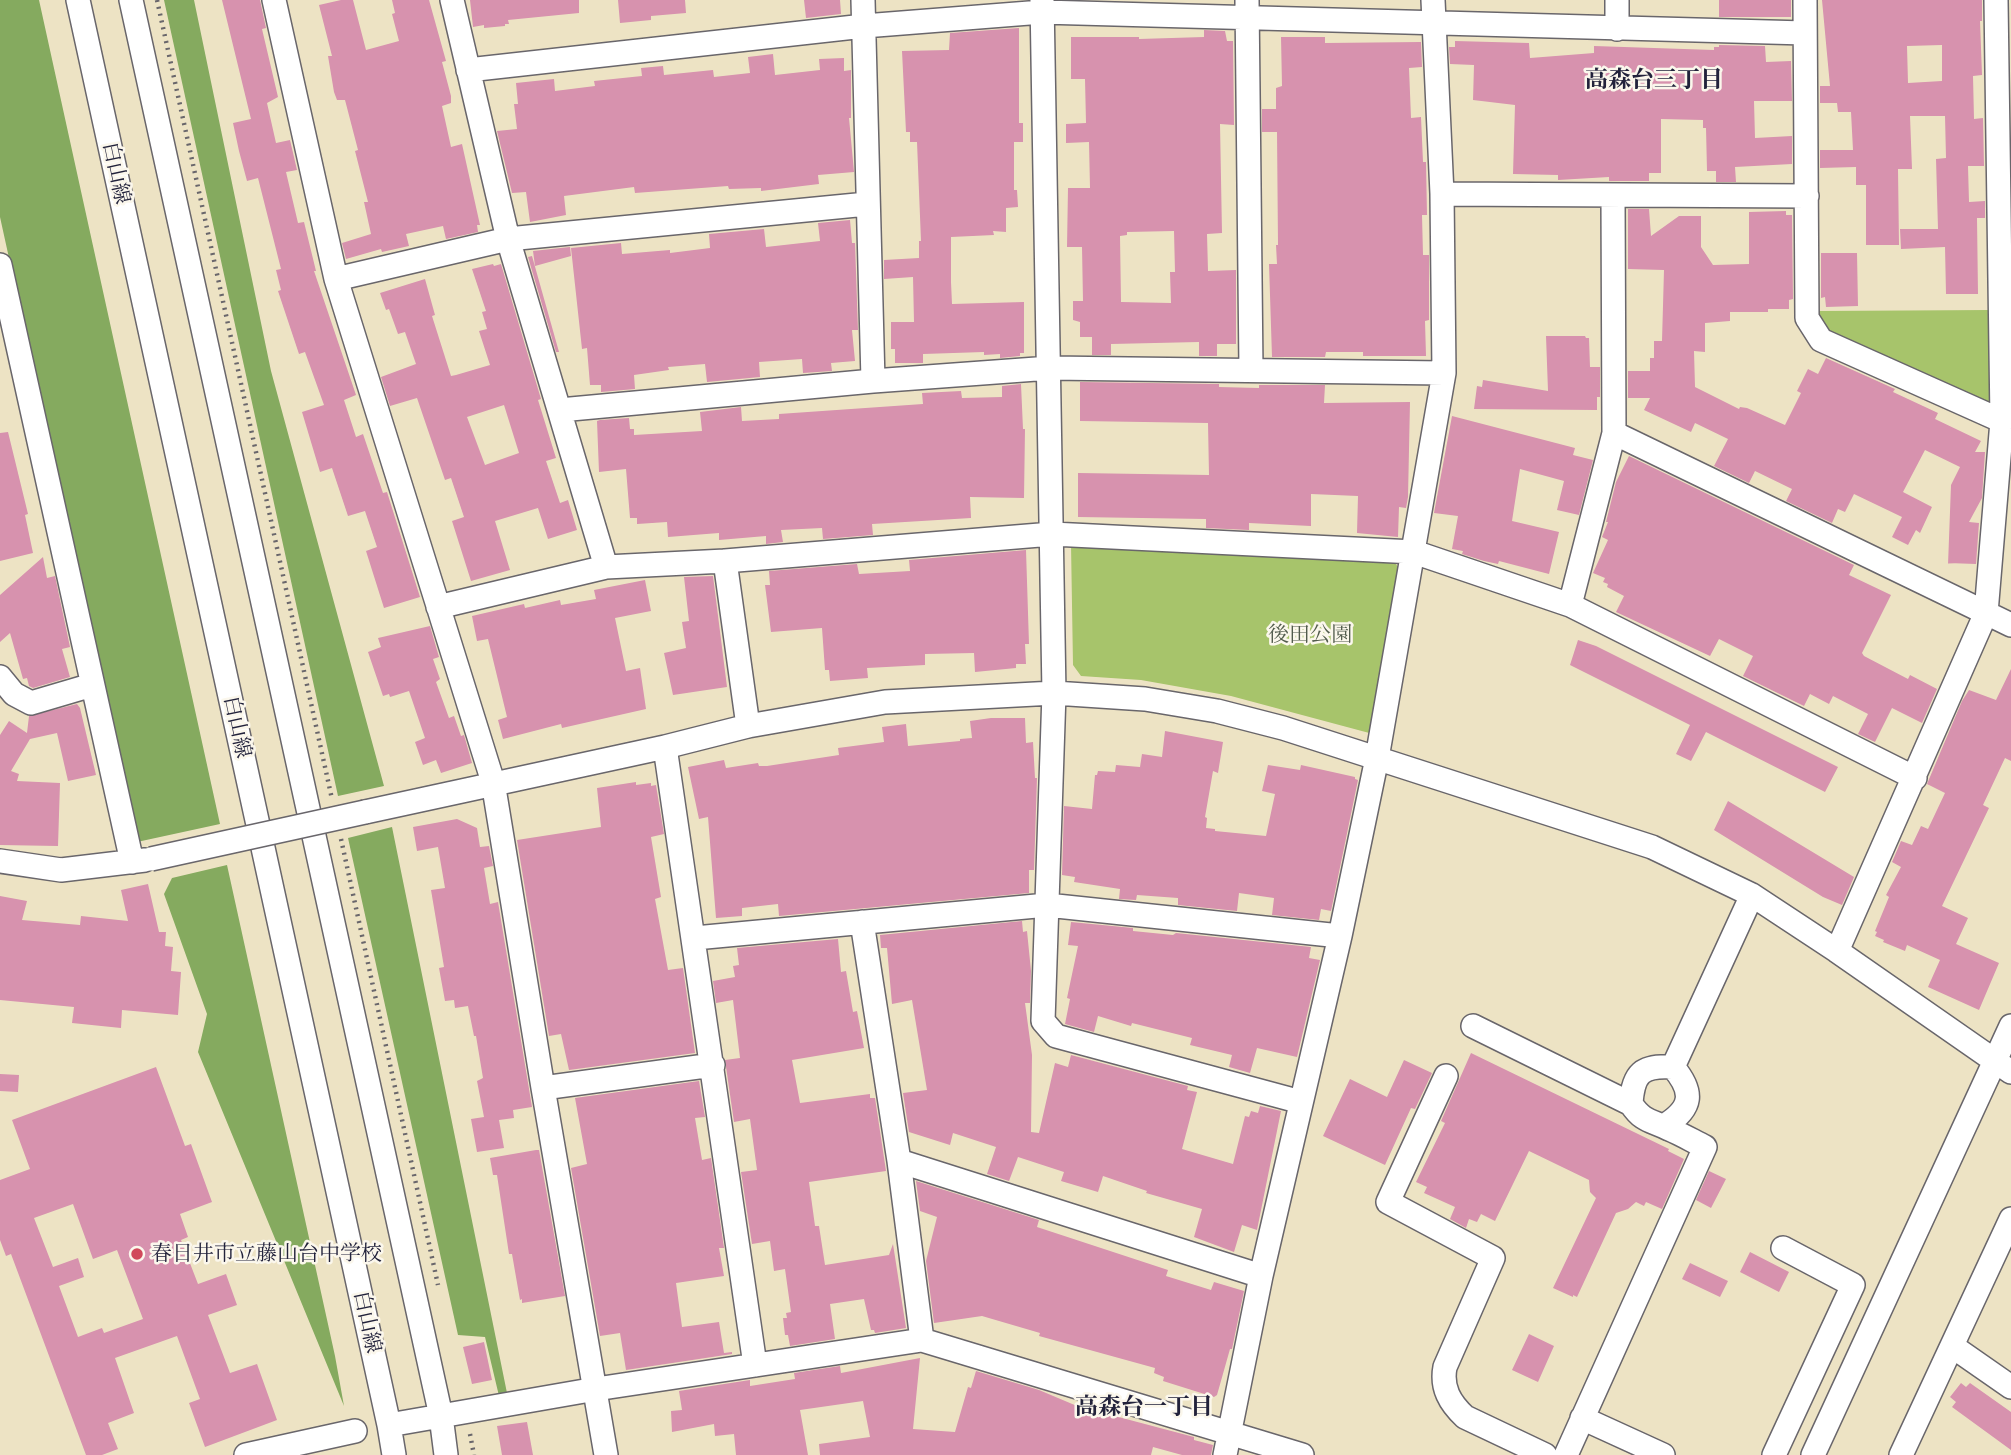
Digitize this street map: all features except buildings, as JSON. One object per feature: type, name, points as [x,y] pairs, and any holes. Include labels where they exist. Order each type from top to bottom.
[{"type":"street","name":"白山線","points":[[78,0],[394,1455]]},
{"type":"street","points":[[131,0],[441,1416],[446,1455]]},
{"type":"street","points":[[274,0],[336,279],[494,782],[606,1455]]},
{"type":"street","points":[[452,0],[508,239],[606,567]]},
{"type":"street","points":[[863,0],[873,381]]},
{"type":"street","points":[[1228,1444],[1261,1276],[1340,936],[1377,758],[1444,373],[1442,194],[1433,0]]},
{"type":"street","points":[[1617,0],[1617,29]]},
{"type":"street","points":[[1805,0],[1807,318],[1821,340],[2002,421]]},
{"type":"street","points":[[1837,951],[1986,613],[2002,421],[2005,199],[1996,0]]},
{"type":"street","points":[[468,70],[1042,6],[1247,9],[1433,24],[1805,33]]},
{"type":"street","points":[[1042,6],[1054,693],[1043,1021],[1056,1036],[1301,1102]]},
{"type":"street","points":[[1247,9],[1251,369]]},
{"type":"street","points":[[1442,194],[1807,196]]},
{"type":"street","points":[[1570,605],[1614,433],[1613,197]]},
{"type":"street","points":[[336,279],[508,239],[867,204]]},
{"type":"street","points":[[0,265],[92,685],[141,860]]},
{"type":"street","points":[[560,410],[873,381],[1050,368],[1444,373]]},
{"type":"street","points":[[1614,433],[2011,625]]},
{"type":"street","points":[[438,607],[606,567],[725,561],[1052,534],[1414,552],[1570,605],[1915,778]]},
{"type":"street","points":[[725,561],[748,726]]},
{"type":"street","points":[[0,677],[14,694],[31,703],[92,685]]},
{"type":"street","points":[[0,861],[61,870],[141,860],[665,747],[748,726],[885,702],[1054,693],[1145,699],[1217,711],[1283,728],[1652,847],[1752,895],[2003,1066]]},
{"type":"street","points":[[665,747],[695,938],[755,1365]]},
{"type":"street","points":[[1673,1067],[1752,895]]},
{"type":"street","points":[[695,938],[1047,905],[1340,936]]},
{"type":"street","points":[[862,922],[899,1161],[922,1340]]},
{"type":"street","points":[[1473,1026],[1631,1104],[1649,1123],[1664,1126],[1705,1147],[1566,1455]]},
{"type":"street","points":[[1813,1455],[2003,1066],[2011,1026]]},
{"type":"street","points":[[543,1088],[713,1065]]},
{"type":"street","points":[[1631,1104],[1632,1085],[1641,1072],[1656,1066],[1673,1067],[1685,1081],[1688,1094],[1684,1110],[1664,1126]]},
{"type":"street","points":[[1446,1076],[1388,1202],[1493,1258],[1445,1367],[1442,1380],[1454,1407],[1465,1417],[1545,1455]]},
{"type":"street","points":[[899,1161],[1261,1276]]},
{"type":"street","points":[[1908,1452],[1952,1346],[2008,1233]]},
{"type":"street","points":[[1774,1455],[1853,1285],[1783,1248]]},
{"type":"street","points":[[389,1425],[596,1389],[922,1340],[1228,1444],[1302,1455]]},
{"type":"street","points":[[1952,1346],[2011,1387]]},
{"type":"street","points":[[1582,1418],[1663,1455]]},
{"type":"street","points":[[246,1455],[355,1431]]},
{"type":"path","points":[[157,0],[332,800]]},
{"type":"path","points":[[338,827],[439,1288]]},
{"type":"path","points":[[466,1412],[474,1455]]},
{"type":"green space","points":[[0,0],[39,0],[220,824],[137,842],[0,217]]},
{"type":"green space","points":[[164,0],[194,0],[271,371],[384,786],[338,796]]},
{"type":"green space","points":[[1991,310],[1993,399],[1983,406],[1825,330],[1819,320],[1819,311]]},
{"type":"green space","name":"後田公園","points":[[1071,544],[1393,561],[1400,569],[1373,734],[1231,696],[1141,680],[1081,676],[1073,665]]},
{"type":"green space","points":[[392,827],[507,1393],[499,1396],[485,1337],[458,1335],[348,838]]},
{"type":"green space","points":[[227,865],[344,1406],[198,1052],[207,1014],[164,894],[172,878]]},
{"type":"place","name":"春日井市立藤山台中学校","points":[[137,1254]]},
{"type":"district","name":"高森台三丁目","points":[[1654,80]]},
{"type":"district","name":"高森台一丁目","points":[[1144,1407]]}]
